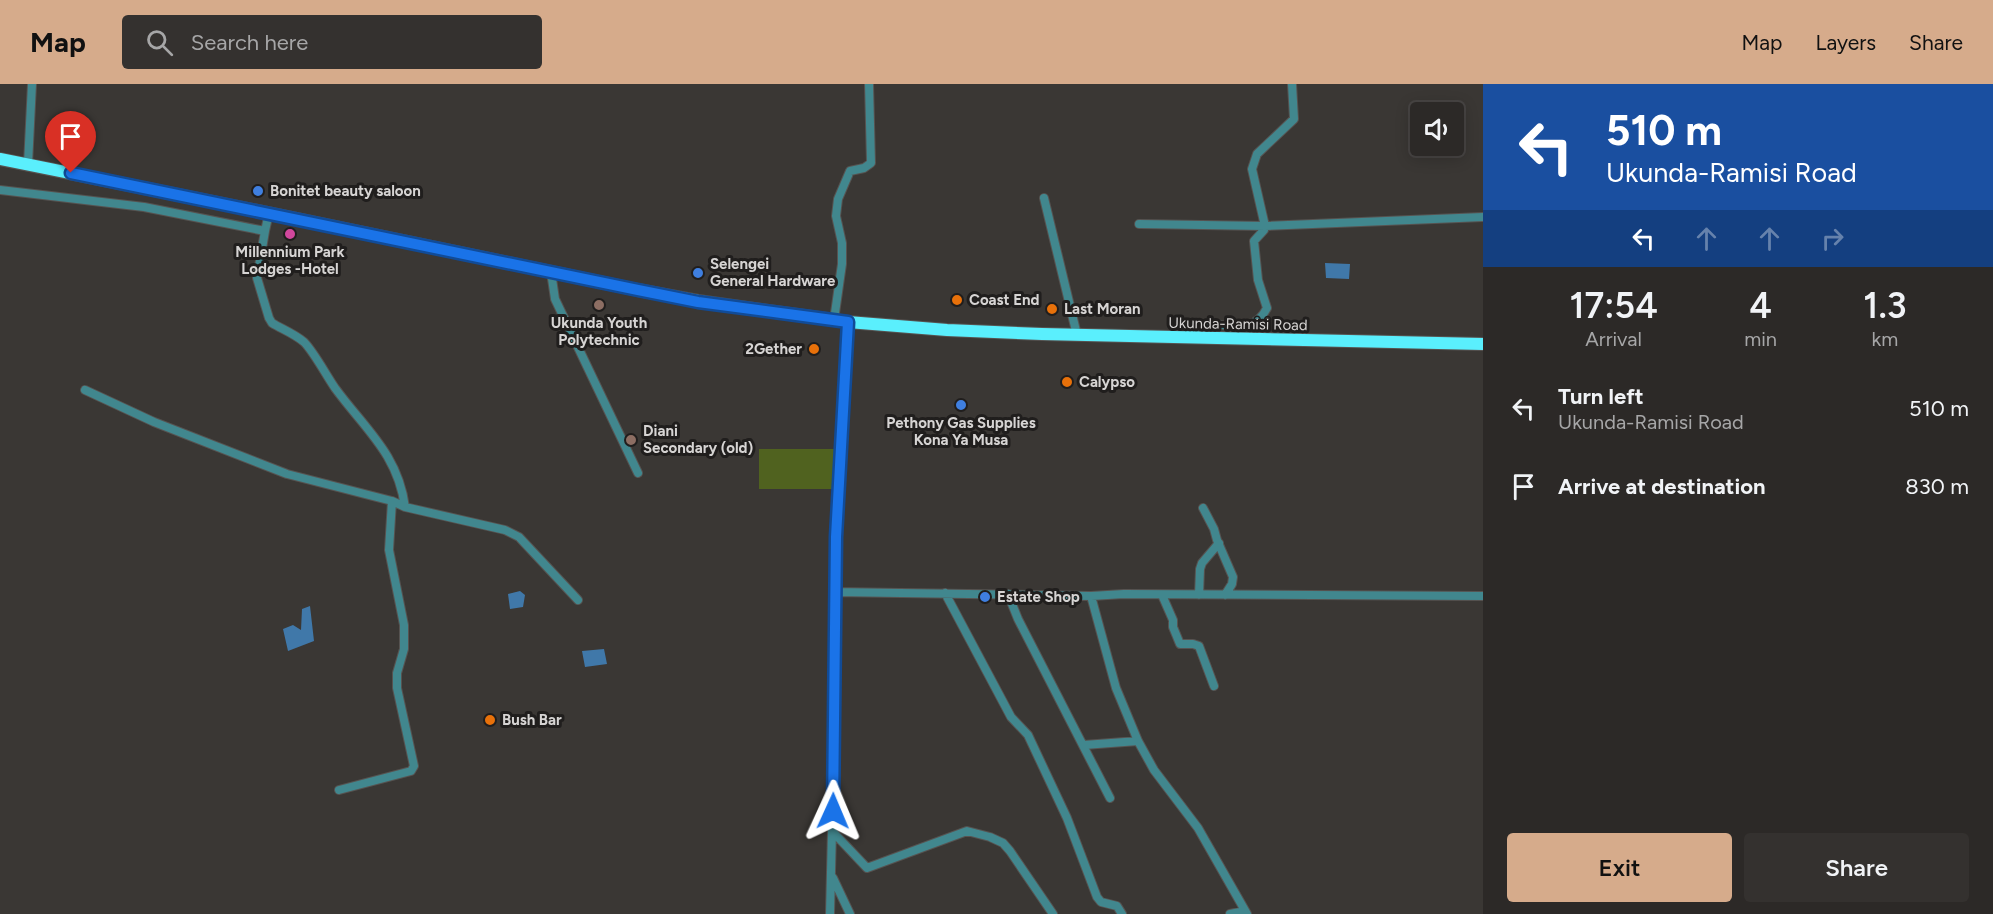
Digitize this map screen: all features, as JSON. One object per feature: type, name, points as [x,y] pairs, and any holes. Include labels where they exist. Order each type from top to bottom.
[{"type":"highway","name":"Ukunda-Ramisi Road","points":[[0,159],[698,302],[848,322],[947,330],[1077,335],[1483,344]]},
{"type":"street","points":[[28,164],[32,84]]},
{"type":"street","points":[[834,320],[842,264],[842,243],[836,216],[838,199],[850,171],[864,168],[871,163],[869,84]]},
{"type":"street","points":[[1183,338],[1204,326],[1248,326],[1262,318],[1268,308],[1258,280],[1254,242],[1265,226],[1252,169],[1257,154],[1294,119],[1292,84]]},
{"type":"street","points":[[0,190],[144,207],[265,231]]},
{"type":"street","points":[[1044,198],[1077,335]]},
{"type":"street","points":[[269,213],[257,278],[269,318],[272,323],[306,344],[345,401],[383,448],[403,488],[405,507]]},
{"type":"street","points":[[1139,224],[1265,226],[1483,217]]},
{"type":"street","points":[[551,272],[555,299],[638,472]]},
{"type":"street","points":[[830,914],[835,704],[834,592],[848,322]]},
{"type":"street","points":[[85,390],[154,422],[287,474],[392,501],[405,507],[505,530],[519,537],[578,600]]},
{"type":"street","points":[[339,790],[411,771],[414,766],[397,688],[397,673],[404,649],[404,625],[389,550],[392,501]]},
{"type":"street","points":[[1203,508],[1233,577],[1232,584],[1225,595]]},
{"type":"street","points":[[1199,595],[1201,588],[1199,575],[1202,563],[1219,543]]},
{"type":"street","points":[[834,592],[1091,596],[1483,596]]},
{"type":"street","points":[[945,592],[1011,717],[1028,735],[1066,818],[1097,897],[1101,902],[1117,906],[1122,914]]},
{"type":"street","points":[[1008,594],[1027,638],[1110,798]]},
{"type":"street","points":[[1162,595],[1180,644],[1199,646],[1214,686]]},
{"type":"street","points":[[1091,596],[1116,688],[1138,741],[1154,770],[1198,828],[1246,912],[1230,914]]},
{"type":"street","points":[[1084,745],[1138,741]]},
{"type":"street","points":[[833,832],[867,868],[967,831],[990,837],[1003,843],[1010,851],[1053,914]]},
{"type":"street","points":[[831,875],[850,914]]},
{"type":"green space","points":[[759,449],[838,449],[838,489],[759,489]]},
{"type":"water","points":[[1325,263],[1350,264],[1349,279],[1326,278]]},
{"type":"water","points":[[520,591],[525,595],[523,607],[510,609],[508,594]]},
{"type":"water","points":[[310,606],[314,641],[288,651],[283,629],[293,625],[301,630],[302,609]]},
{"type":"water","points":[[604,649],[607,664],[585,667],[582,651]]},
{"type":"place","name":"Bonitet beauty saloon","points":[[258,191]]},
{"type":"place","name":"Millennium Park Lodges -Hotel","points":[[290,234]]},
{"type":"place","name":"Selengei General Hardware","points":[[698,273]]},
{"type":"place","name":"Coast End","points":[[957,300]]},
{"type":"place","name":"Ukunda Youth Polytechnic","points":[[599,305]]},
{"type":"place","name":"Last Moran","points":[[1052,309]]},
{"type":"place","name":"2Gether","points":[[814,349]]},
{"type":"place","name":"Calypso","points":[[1067,382]]},
{"type":"place","name":"Pethony Gas Supplies Kona Ya Musa","points":[[961,405]]},
{"type":"place","name":"Diani Secondary (old)","points":[[631,440]]},
{"type":"place","name":"Estate Shop","points":[[985,597]]},
{"type":"place","name":"Bush Bar","points":[[490,720]]},
{"type":"route","points":[[71,173],[698,302],[848,322],[834,592],[833,811]]}]
